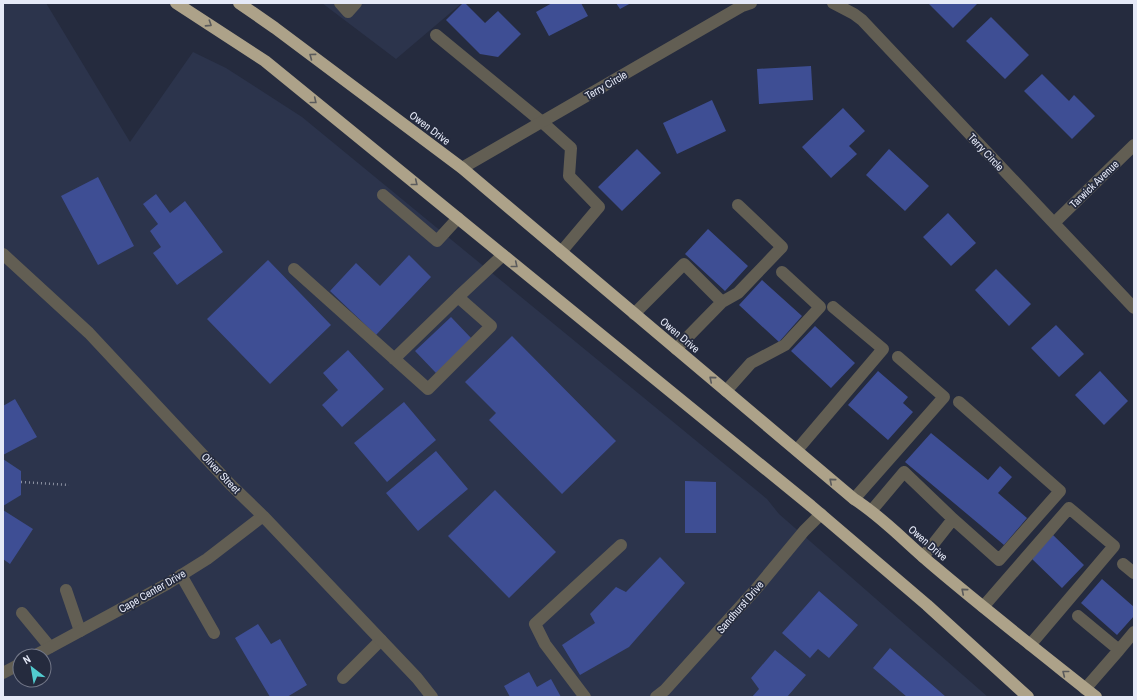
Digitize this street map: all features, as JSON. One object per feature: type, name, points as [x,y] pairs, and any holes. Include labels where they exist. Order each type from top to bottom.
[{"type":"highway","points":[[176,3],[265,61],[458,218],[821,514],[928,605],[1028,697]]},
{"type":"highway","name":"Owen Drive","points":[[239,3],[275,28],[462,168],[854,499],[872,510],[923,557],[1096,697]]},
{"type":"street","points":[[340,3],[348,12],[356,3]]},
{"type":"street","name":"Terry Circle","points":[[462,168],[742,6],[751,3]]},
{"type":"street","name":"Terry Circle","points":[[833,3],[862,20],[1134,308]]},
{"type":"street","points":[[436,35],[542,122],[571,148],[569,176],[599,207],[561,252]]},
{"type":"street","name":"Tarwick Avenue","points":[[1054,223],[1134,146]]},
{"type":"street","points":[[383,195],[437,241],[458,218]]},
{"type":"street","points":[[676,349],[722,302],[738,293],[782,247],[738,205]]},
{"type":"street","name":"Oliver Street","points":[[4,254],[89,333],[231,485],[263,516],[417,678],[432,697]]},
{"type":"street","points":[[394,359],[503,255]]},
{"type":"street","points":[[634,314],[684,264],[722,302]]},
{"type":"street","points":[[294,269],[428,389],[491,326],[458,297]]},
{"type":"street","points":[[726,391],[751,363],[785,345],[820,307],[782,272]]},
{"type":"street","points":[[797,450],[883,349],[833,306]]},
{"type":"street","points":[[854,499],[944,397],[898,357]]},
{"type":"street","points":[[872,510],[904,472],[999,560],[1060,491],[959,402]]},
{"type":"street","points":[[983,607],[1069,508],[1114,546],[1030,645]]},
{"type":"street","name":"Sandhurst Drive","points":[[656,697],[665,690],[756,589],[804,531],[821,514]]},
{"type":"street","name":"Cape Center Drive","points":[[50,647],[181,575],[207,559],[263,516]]},
{"type":"street","points":[[923,557],[953,519]]},
{"type":"street","points":[[585,697],[545,644],[536,624],[621,545]]},
{"type":"street","points":[[1123,564],[1134,573]]},
{"type":"street","points":[[181,575],[214,633]]},
{"type":"street","points":[[66,590],[80,631]]},
{"type":"street","points":[[22,613],[50,647]]},
{"type":"street","points":[[1078,616],[1119,650]]},
{"type":"street","points":[[1085,689],[1134,632]]},
{"type":"street","points":[[344,678],[381,640]]},
{"type":"street","points":[[3,673],[12,668]]},
{"type":"path","points":[[21,482],[69,485]]},
{"type":"shaded area","points":[[3,3],[46,3],[130,142],[193,52],[226,68],[302,117],[767,499],[779,514],[988,697],[3,697]]},
{"type":"shaded area","points":[[322,3],[462,3],[396,59]]},
{"type":"building","points":[[463,3],[465,3],[485,23],[498,11],[521,34],[498,57],[480,54],[446,20]]},
{"type":"building","points":[[552,3],[581,3],[588,16],[549,36],[536,12]]},
{"type":"building","points":[[616,3],[631,3],[620,9]]},
{"type":"building","points":[[928,3],[976,3],[977,4],[953,28]]},
{"type":"building","points":[[991,17],[1029,55],[1005,79],[966,41]]},
{"type":"building","points":[[811,66],[813,100],[759,104],[757,69]]},
{"type":"building","points":[[1042,74],[1069,101],[1074,95],[1095,116],[1072,139],[1024,91]]},
{"type":"building","points":[[712,100],[726,131],[677,154],[663,123]]},
{"type":"building","points":[[843,108],[865,131],[849,146],[857,154],[831,178],[802,147]]},
{"type":"building","points":[[637,149],[661,173],[622,211],[598,187]]},
{"type":"building","points":[[889,149],[929,186],[905,211],[866,175]]},
{"type":"building","points":[[98,177],[134,246],[98,265],[61,196]]},
{"type":"building","points":[[156,194],[170,213],[185,201],[223,252],[177,285],[153,253],[161,247],[150,231],[158,224],[143,204]]},
{"type":"building","points":[[948,213],[976,243],[951,266],[923,237]]},
{"type":"building","points":[[708,229],[748,266],[725,291],[685,254]]},
{"type":"building","points":[[409,255],[431,277],[376,335],[330,291],[356,263],[380,286]]},
{"type":"building","points":[[268,260],[331,325],[270,384],[207,319]]},
{"type":"building","points":[[996,269],[1031,304],[1009,326],[975,290]]},
{"type":"building","points":[[762,280],[802,316],[779,342],[739,305]]},
{"type":"building","points":[[451,317],[472,339],[436,373],[415,351]]},
{"type":"building","points":[[1056,325],[1084,354],[1059,377],[1031,348]]},
{"type":"building","points":[[815,326],[855,363],[831,388],[791,351]]},
{"type":"building","points":[[512,336],[616,441],[562,494],[489,420],[496,413],[465,382]]},
{"type":"building","points":[[348,350],[384,389],[342,427],[322,405],[338,390],[323,373]]},
{"type":"building","points":[[878,371],[908,397],[903,403],[913,412],[888,440],[848,405]]},
{"type":"building","points":[[1100,371],[1128,401],[1104,425],[1075,395]]},
{"type":"building","points":[[15,399],[37,437],[3,455],[3,406]]},
{"type":"building","points":[[404,402],[436,440],[387,482],[354,443]]},
{"type":"building","points":[[931,433],[988,480],[1000,466],[1012,477],[998,493],[1027,518],[1004,545],[905,462]]},
{"type":"building","points":[[436,451],[468,489],[418,531],[386,493]]},
{"type":"building","points":[[3,459],[21,471],[21,495],[3,506]]},
{"type":"building","points":[[685,481],[716,482],[716,533],[685,533]]},
{"type":"building","points":[[495,490],[556,552],[509,598],[448,536]]},
{"type":"building","points":[[3,510],[33,529],[10,564],[3,559]]},
{"type":"building","points":[[1053,535],[1084,565],[1062,588],[1031,558]]},
{"type":"building","points":[[660,557],[685,583],[629,647],[580,675],[562,645],[595,623],[590,614],[616,587],[626,592]]},
{"type":"building","points":[[1102,579],[1134,607],[1134,616],[1117,635],[1081,603]]},
{"type":"building","points":[[819,591],[858,625],[829,658],[818,649],[810,658],[782,633]]},
{"type":"building","points":[[258,624],[271,644],[280,639],[307,685],[287,697],[270,697],[235,638]]},
{"type":"building","points":[[890,648],[946,697],[907,697],[873,668]]},
{"type":"building","points":[[775,650],[806,675],[787,697],[752,697],[759,689],[751,678]]},
{"type":"building","points":[[529,672],[537,687],[551,679],[561,697],[510,697],[504,686]]}]
